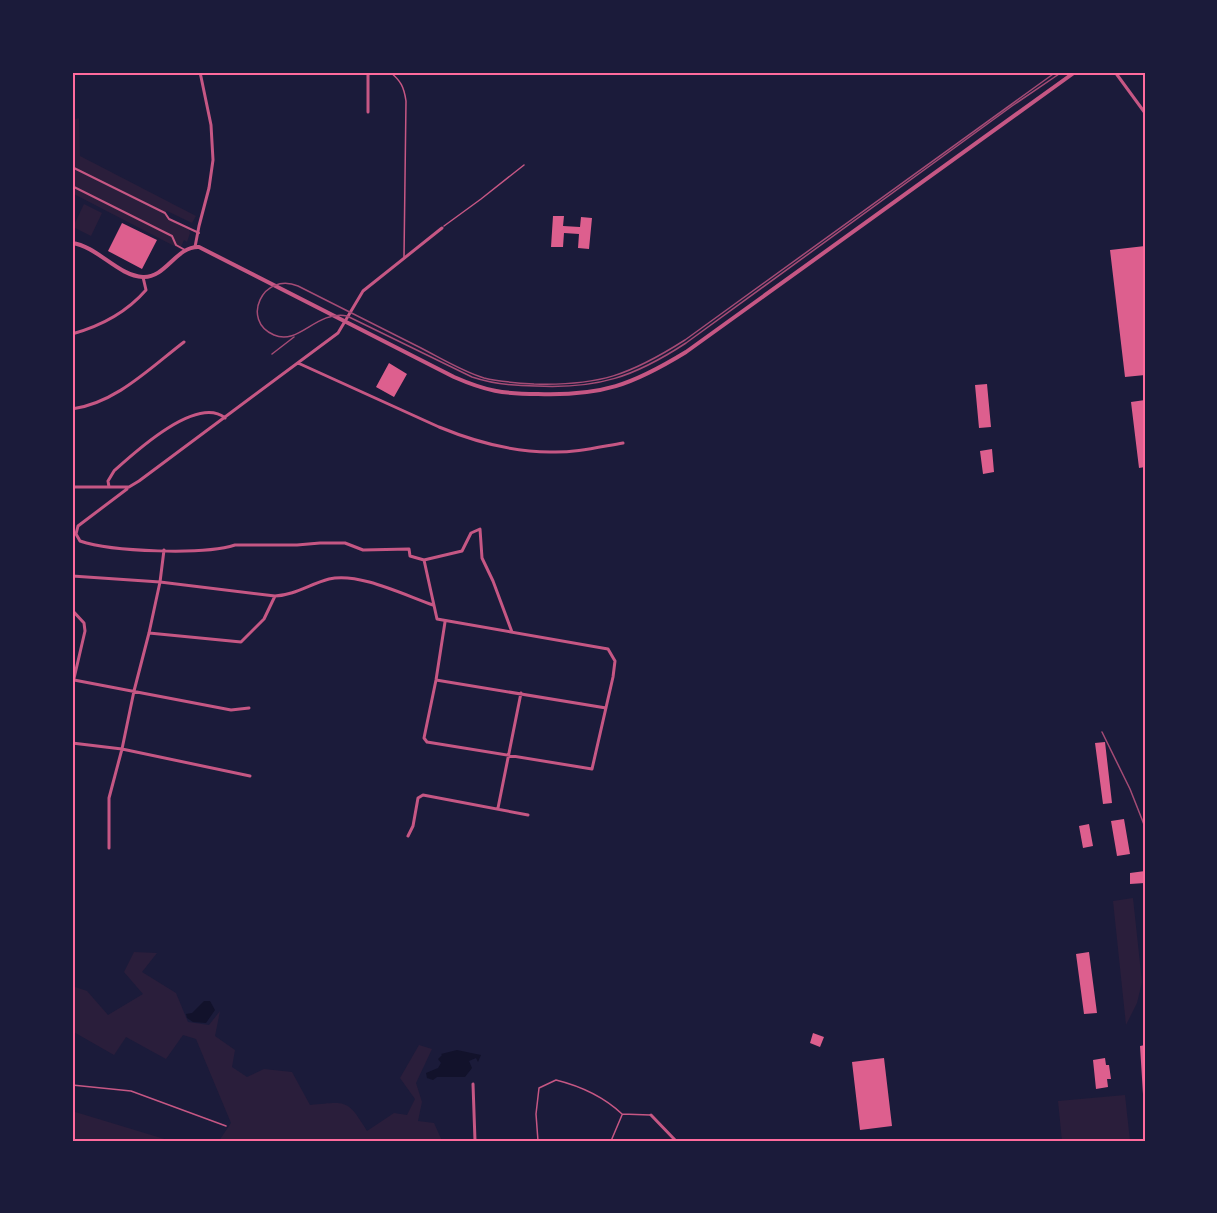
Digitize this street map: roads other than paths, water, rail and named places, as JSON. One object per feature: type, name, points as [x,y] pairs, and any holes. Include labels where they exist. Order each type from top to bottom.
[{"type":"street","points":[[195,247],[213,160],[211,125],[200,72]]},
{"type":"street","points":[[368,72],[368,112]]},
{"type":"street","points":[[72,243],[86,247],[123,270],[143,277],[151,276],[185,250],[195,247],[454,377],[490,391],[507,394],[582,394],[625,384],[686,352],[1076,72]]},
{"type":"street","points":[[1115,72],[1145,113]]},
{"type":"street","points":[[72,167],[165,213],[169,219],[199,233]]},
{"type":"street","points":[[72,186],[172,236],[176,245],[185,250]]},
{"type":"street","points":[[442,228],[363,291],[338,333],[78,526],[76,534],[80,541],[96,545],[164,550],[224,548],[235,545],[345,543],[363,550],[410,549],[410,556],[424,560],[462,551],[471,533],[480,529],[482,558],[512,632]]},
{"type":"street","points":[[72,334],[106,322],[134,304],[146,290],[143,277]]},
{"type":"street","points":[[72,409],[89,407],[107,399],[184,342]]},
{"type":"street","points":[[298,363],[452,432],[497,445],[549,452],[581,451],[624,443]]},
{"type":"street","points":[[109,487],[108,481],[114,471],[178,422],[200,413],[209,412],[219,412],[225,418]]},
{"type":"street","points":[[72,487],[129,488]]},
{"type":"street","points":[[109,848],[109,798],[149,633],[164,550]]},
{"type":"street","points":[[424,560],[437,619],[608,649],[615,662],[592,769],[427,742],[424,738],[445,622]]},
{"type":"street","points":[[72,576],[160,582],[275,596],[290,594],[328,579],[346,577],[433,604]]},
{"type":"street","points":[[149,633],[241,642],[264,619],[275,596]]},
{"type":"street","points":[[72,610],[84,623],[86,631],[72,687]]},
{"type":"street","points":[[74,680],[231,710],[249,708]]},
{"type":"street","points":[[436,680],[606,708]]},
{"type":"street","points":[[498,808],[520,693]]},
{"type":"street","points":[[72,742],[122,749],[250,777]]},
{"type":"street","points":[[408,836],[413,826],[418,798],[423,795],[528,815]]},
{"type":"street","points":[[473,1084],[475,1141]]},
{"type":"street","points":[[651,1115],[676,1141]]},
{"type":"lane","points":[[390,72],[401,81],[406,101],[404,259]]},
{"type":"lane","points":[[442,228],[524,165]]},
{"type":"lane","points":[[538,1141],[536,1114],[538,1088],[556,1080],[577,1085],[622,1114],[651,1115]]},
{"type":"lane","points":[[72,1085],[131,1091],[226,1126]]},
{"type":"lane","points":[[611,1141],[622,1114]]},
{"type":"tram line","points":[[1056,72],[685,340],[647,362],[613,376],[577,383],[557,384],[515,383],[484,378],[458,368],[298,286],[286,283],[275,285],[266,291],[257,309],[258,319],[264,328],[274,335],[283,337],[292,336],[326,318],[347,316],[472,377],[496,383],[520,386],[558,386],[597,383],[615,378],[649,364],[686,343],[1062,72]]},
{"type":"tram line","points":[[272,354],[294,337]]},
{"type":"railway","points":[[1102,732],[1130,789],[1145,827]]}]
